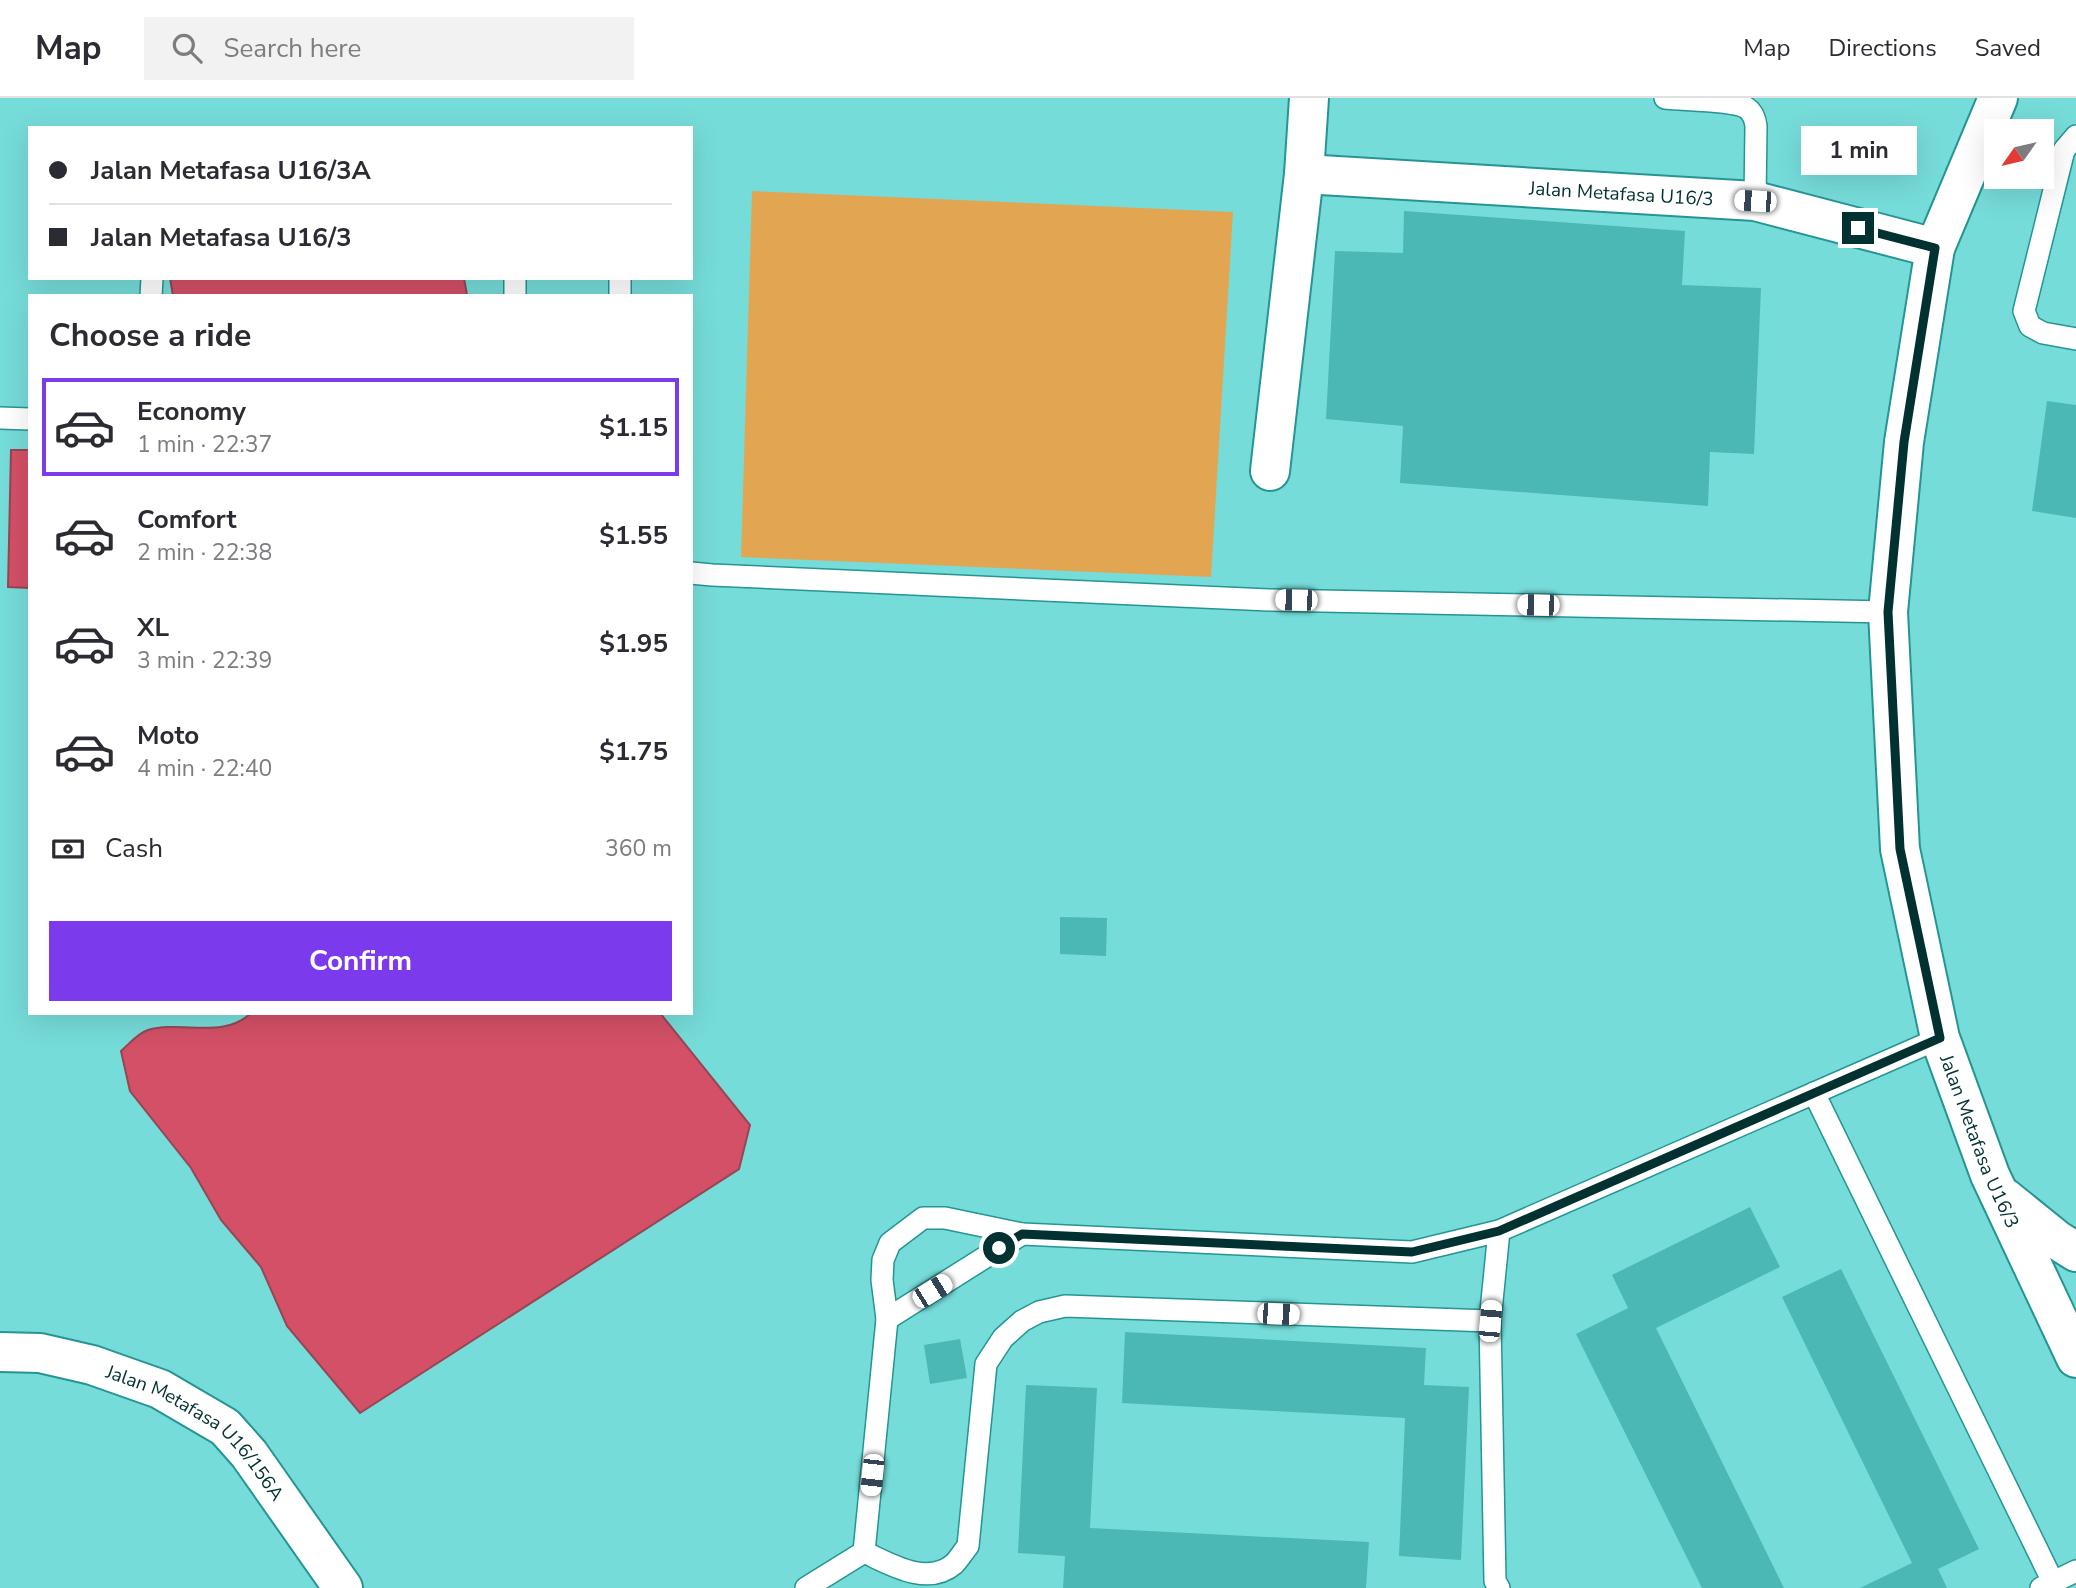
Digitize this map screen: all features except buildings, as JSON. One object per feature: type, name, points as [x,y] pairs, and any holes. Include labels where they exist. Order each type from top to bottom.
[{"type":"street","points":[[1270,471],[1304,174],[1309,98]]},
{"type":"street","name":"Jalan Metafasa U16/3","points":[[1998,98],[1935,248],[1904,442],[1888,612],[1900,849],[1940,1038],[1998,1192],[2063,1300],[2076,1358]]},
{"type":"street","name":"Jalan Metafasa U16/3","points":[[1304,174],[1755,201],[1935,248]]},
{"type":"street","points":[[1998,1192],[2076,1252]]},
{"type":"street","name":"Jalan Metafasa U16/156A","points":[[0,1352],[40,1353],[92,1365],[160,1389],[225,1427],[249,1454],[343,1588]]},
{"type":"lane","points":[[1665,98],[1736,105],[1750,111],[1756,126],[1755,201]]},
{"type":"lane","points":[[2076,135],[2064,150],[2024,311],[2030,326],[2043,333],[2076,339]]},
{"type":"lane","points":[[0,418],[28,419]]},
{"type":"lane","points":[[693,572],[726,576],[1269,600],[1888,612]]},
{"type":"lane","points":[[864,1552],[887,1319],[882,1280],[883,1260],[890,1243],[923,1218],[945,1218],[1022,1234],[1412,1252],[1499,1231],[1940,1038]]},
{"type":"lane","points":[[1814,1093],[2047,1585],[2076,1571]]},
{"type":"lane","points":[[1499,1231],[1490,1321],[1496,1581],[1499,1588]]},
{"type":"lane","points":[[887,1319],[1022,1234]]},
{"type":"lane","points":[[864,1552],[912,1573],[940,1571],[953,1565],[968,1546],[986,1364],[1003,1339],[1022,1321],[1040,1312],[1065,1306],[1490,1321]]},
{"type":"lane","points":[[806,1588],[864,1552]]},
{"type":"shaded area","points":[[752,191],[1233,212],[1211,577],[741,557]]},
{"type":"shaded area","points":[[170,280],[464,280],[467,294],[173,294]]},
{"type":"shaded area","points":[[11,450],[28,450],[28,588],[8,587]]},
{"type":"shaded area","points":[[248,1015],[662,1015],[750,1125],[739,1169],[360,1413],[287,1326],[261,1267],[221,1220],[191,1168],[130,1091],[121,1051],[141,1034],[161,1028],[215,1028],[240,1021]]},
{"type":"route","points":[[999,1248],[1022,1234],[1412,1252],[1499,1231],[1940,1038],[1900,849],[1888,612],[1904,442],[1935,248],[1858,228]]}]
